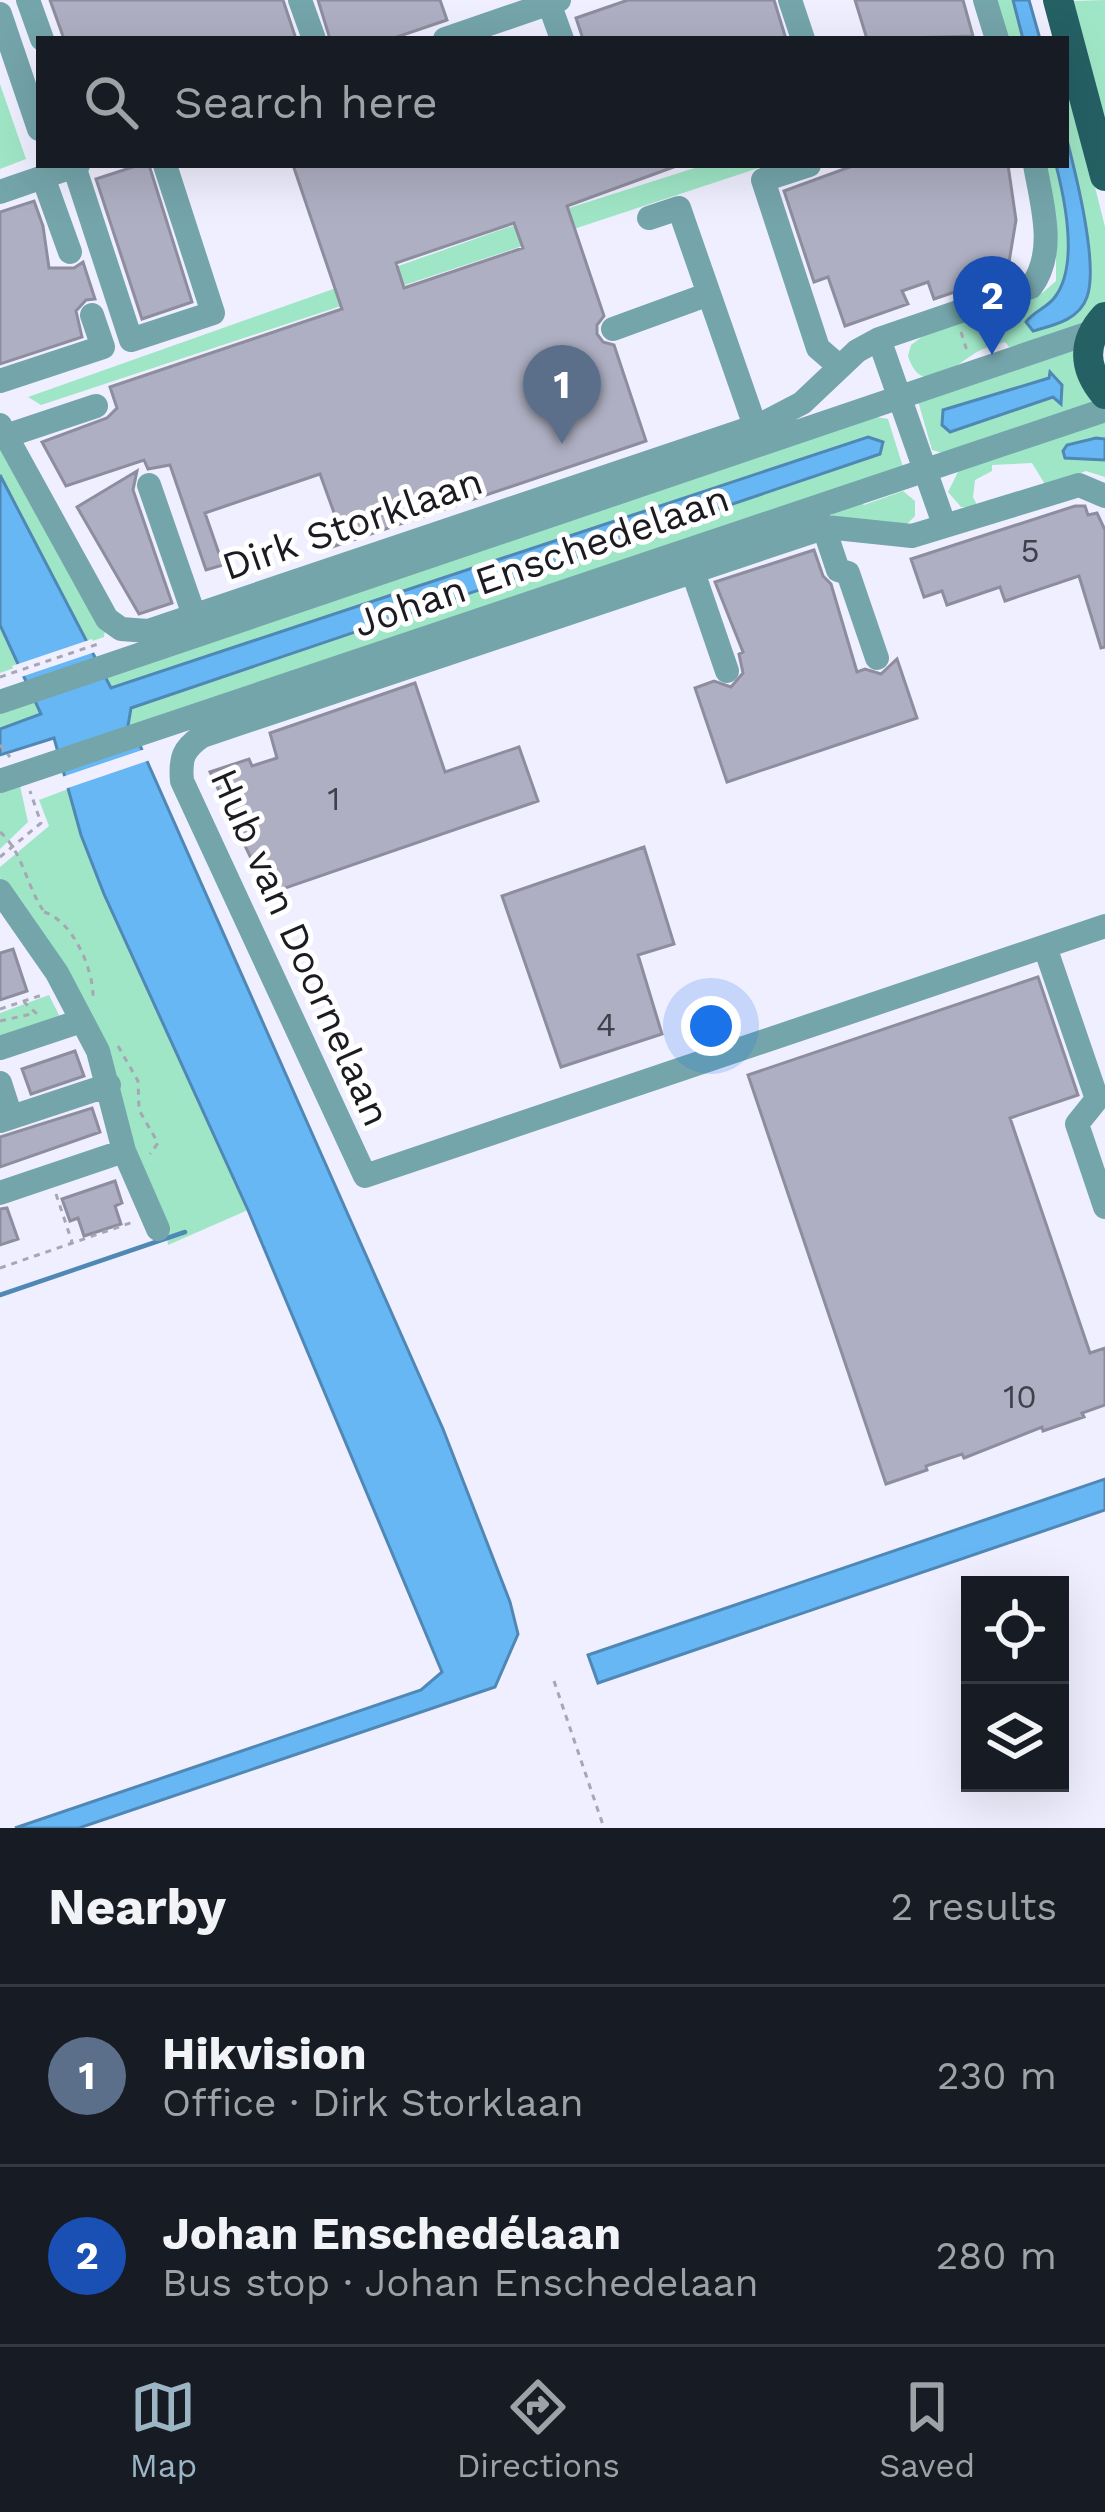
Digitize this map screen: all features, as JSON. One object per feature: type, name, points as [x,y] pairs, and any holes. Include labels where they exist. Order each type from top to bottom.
[{"type":"main road","points":[[1058,0],[1068,36]]},
{"type":"main road","points":[[1069,41],[1105,176]]},
{"type":"main road","points":[[1099,325],[1087,360],[1090,374],[1105,394]]},
{"type":"street","points":[[28,0],[41,36]]},
{"type":"street","points":[[300,0],[313,36]]},
{"type":"street","points":[[790,0],[802,36]]},
{"type":"street","points":[[985,0],[996,36]]},
{"type":"street","points":[[450,36],[497,10],[554,2],[561,36]]},
{"type":"street","points":[[0,14],[36,120]]},
{"type":"street","points":[[60,169],[131,340],[213,313],[166,168]]},
{"type":"street","points":[[800,168],[763,180],[818,348],[840,367]]},
{"type":"street","name":"Dirk Storklaan","points":[[3,431],[107,620],[133,632],[148,631],[754,426],[802,403],[857,351],[879,339],[1030,287],[1042,273],[1047,231],[1035,168]]},
{"type":"street","points":[[0,192],[60,169]]},
{"type":"street","points":[[60,169],[70,252]]},
{"type":"street","points":[[650,218],[679,208],[754,426]]},
{"type":"street","points":[[613,329],[709,294]]},
{"type":"street","points":[[0,381],[103,347],[92,315]]},
{"type":"street","name":"Johan Enschedelaan","points":[[5,688],[898,397],[1099,325]]},
{"type":"street","points":[[879,339],[944,524]]},
{"type":"street","points":[[3,431],[96,406]]},
{"type":"street","name":"Johan Enschedelaan","points":[[22,773],[1105,410]]},
{"type":"street","points":[[149,485],[194,615]]},
{"type":"street","points":[[727,671],[693,572],[824,528],[912,536],[1079,485],[1100,493]]},
{"type":"street","points":[[824,528],[838,570],[848,573],[877,658]]},
{"type":"street","name":"Hub van Doornelaan","points":[[693,572],[202,736],[186,747],[180,762],[182,781],[365,1176],[1045,946]]},
{"type":"street","points":[[0,891],[36,920],[57,973],[98,1051],[124,1151],[155,1222]]},
{"type":"street","points":[[0,939],[36,920]]},
{"type":"street","points":[[1105,926],[1045,946],[1097,1099],[1077,1124],[1105,1207]]},
{"type":"street","points":[[0,1048],[81,1021]]},
{"type":"street","points":[[0,1083],[6,1119],[109,1084]]},
{"type":"street","points":[[0,1193],[124,1151]]},
{"type":"path","points":[[958,323],[969,359]]},
{"type":"path","points":[[5,688],[107,653]]},
{"type":"path","points":[[0,857],[40,823],[22,773]]},
{"type":"path","points":[[0,832],[12,846],[36,920]]},
{"type":"path","points":[[0,1009],[22,1001],[36,1013],[0,1021]]},
{"type":"path","points":[[41,1195],[55,1191],[72,1244]]},
{"type":"path","points":[[0,1268],[155,1222]]},
{"type":"path","points":[[554,1681],[604,1828]]},
{"type":"green space","points":[[993,0],[1013,0],[1022,36],[1003,36]]},
{"type":"green space","points":[[1105,0],[1105,121],[1073,1]]},
{"type":"green space","points":[[1069,83],[1105,227],[1105,302],[1091,320],[1033,343],[987,347],[931,377],[914,369],[908,356],[911,345],[923,336],[1040,295],[1056,281],[1056,241],[1040,168],[1057,168],[1068,244],[1060,289],[1032,314],[1033,331],[1073,317],[1089,293],[1084,216],[1069,149]]},
{"type":"green space","points":[[0,84],[26,159],[0,169]]},
{"type":"green space","points":[[695,168],[759,168],[41,405],[28,397],[503,229]]},
{"type":"green space","points":[[1078,344],[1100,404],[943,453],[932,450],[918,401]],"holes":[[[1049,374],[1054,397],[949,431],[946,418],[1049,378]]]},
{"type":"green space","points":[[865,415],[888,419],[903,467],[128,726],[131,708],[879,454],[884,445],[868,437],[111,688],[103,675]]},
{"type":"green space","points":[[1105,415],[1105,439],[1067,445],[1063,451],[1072,460],[1105,460],[1105,477],[1086,471],[1046,486],[1032,463],[992,465],[992,471],[975,480],[973,497],[978,507],[961,507],[948,492],[960,468]]},
{"type":"green space","points":[[0,438],[105,629],[104,637],[0,673]]},
{"type":"green space","points":[[903,491],[915,501],[915,516],[906,525],[832,518],[833,505],[864,505]]},
{"type":"green space","points":[[34,699],[42,715],[0,729],[0,709]]},
{"type":"green space","points":[[19,781],[28,822],[0,849],[0,787]]},
{"type":"green space","points":[[68,789],[104,895],[248,1210],[168,1245],[166,1228],[35,924],[0,878],[0,867],[49,826],[39,800]]},
{"type":"green space","points":[[49,995],[60,1017],[0,1042],[0,1013]]},
{"type":"water","points":[[1013,0],[1029,0],[1039,36],[1022,36]]},
{"type":"water","points":[[1069,150],[1084,217],[1090,282],[1078,311],[1033,331],[1026,322],[1055,297],[1067,268],[1057,168],[1069,168]]},
{"type":"water","points":[[1050,372],[1062,385],[1061,404],[1053,397],[950,432],[942,425],[943,410],[1049,378]]},
{"type":"water","points":[[868,437],[883,442],[880,454],[131,708],[128,726],[443,1429],[518,1634],[495,1687],[79,1828],[15,1828],[421,1690],[442,1672],[248,1210],[104,894],[81,835],[54,738],[0,755],[0,729],[41,714],[0,625],[0,475],[111,688]]},
{"type":"water","points":[[1105,439],[1105,460],[1065,458],[1067,445]]},
{"type":"water","points":[[1105,1479],[1105,1510],[598,1683],[588,1655]]},
{"type":"pier","points":[[92,639],[98,651],[18,678],[12,666]]},
{"type":"pier","points":[[148,748],[153,759],[62,790],[59,778]]},
{"type":"building","points":[[50,0],[283,0],[295,36],[63,36]]},
{"type":"building","points":[[318,0],[440,0],[447,20],[400,36],[329,36]]},
{"type":"building","points":[[628,0],[774,0],[785,36],[582,36],[576,18]]},
{"type":"building","points":[[855,0],[963,0],[973,36],[866,36]]},
{"type":"building","points":[[130,168],[150,168],[192,302],[142,319],[96,179]]},
{"type":"building","points":[[294,168],[671,168],[567,206],[604,316],[597,334],[614,345],[646,441],[320,551],[312,529],[337,521],[320,474],[205,513],[223,565],[206,570],[170,465],[148,469],[144,460],[66,486],[42,442],[107,418],[117,408],[110,387],[342,309]],"holes":[[[514,223],[523,248],[404,288],[396,263]]]},
{"type":"building","points":[[847,168],[1008,168],[1016,220],[1007,274],[934,299],[928,282],[902,291],[908,304],[845,326],[828,277],[814,282],[784,191]]},
{"type":"building","points":[[34,201],[49,268],[74,268],[83,262],[95,299],[86,300],[76,311],[82,337],[0,364],[0,212]]},
{"type":"building","points":[[137,471],[133,490],[172,603],[139,614],[77,507]]},
{"type":"building","points":[[1085,506],[1088,515],[1097,513],[1105,530],[1105,647],[1101,648],[1079,576],[1005,601],[1000,587],[947,605],[942,591],[924,597],[911,559]]},
{"type":"building","points":[[814,550],[831,584],[857,672],[865,669],[881,674],[897,659],[917,718],[727,782],[695,688],[714,681],[731,687],[743,673],[739,654],[743,652],[715,582]]},
{"type":"building","points":[[415,683],[445,772],[519,747],[538,801],[268,894],[210,772],[249,759],[252,766],[277,758],[270,733]]},
{"type":"building","points":[[644,847],[674,944],[638,955],[662,1034],[561,1067],[502,896]]},
{"type":"building","points":[[13,949],[27,991],[0,1000],[0,953]]},
{"type":"building","points":[[1038,977],[1078,1095],[1010,1118],[1090,1353],[1105,1348],[1105,1405],[1082,1413],[1084,1417],[1043,1431],[1042,1427],[964,1458],[962,1454],[926,1466],[927,1470],[886,1484],[748,1075]]},
{"type":"building","points":[[75,1051],[84,1076],[31,1094],[22,1069]]},
{"type":"building","points":[[92,1108],[100,1132],[0,1167],[0,1137]]},
{"type":"building","points":[[115,1181],[122,1203],[115,1206],[121,1224],[84,1236],[78,1218],[70,1221],[62,1199]]},
{"type":"building","points":[[7,1208],[18,1239],[0,1245],[0,1209]]},
{"type":"waterway","points":[[0,1295],[185,1232]]},
{"type":"place","name":"Johan Enschedélaan","points":[[992,355]]},
{"type":"place","name":"Hikvision","points":[[562,444]]}]
